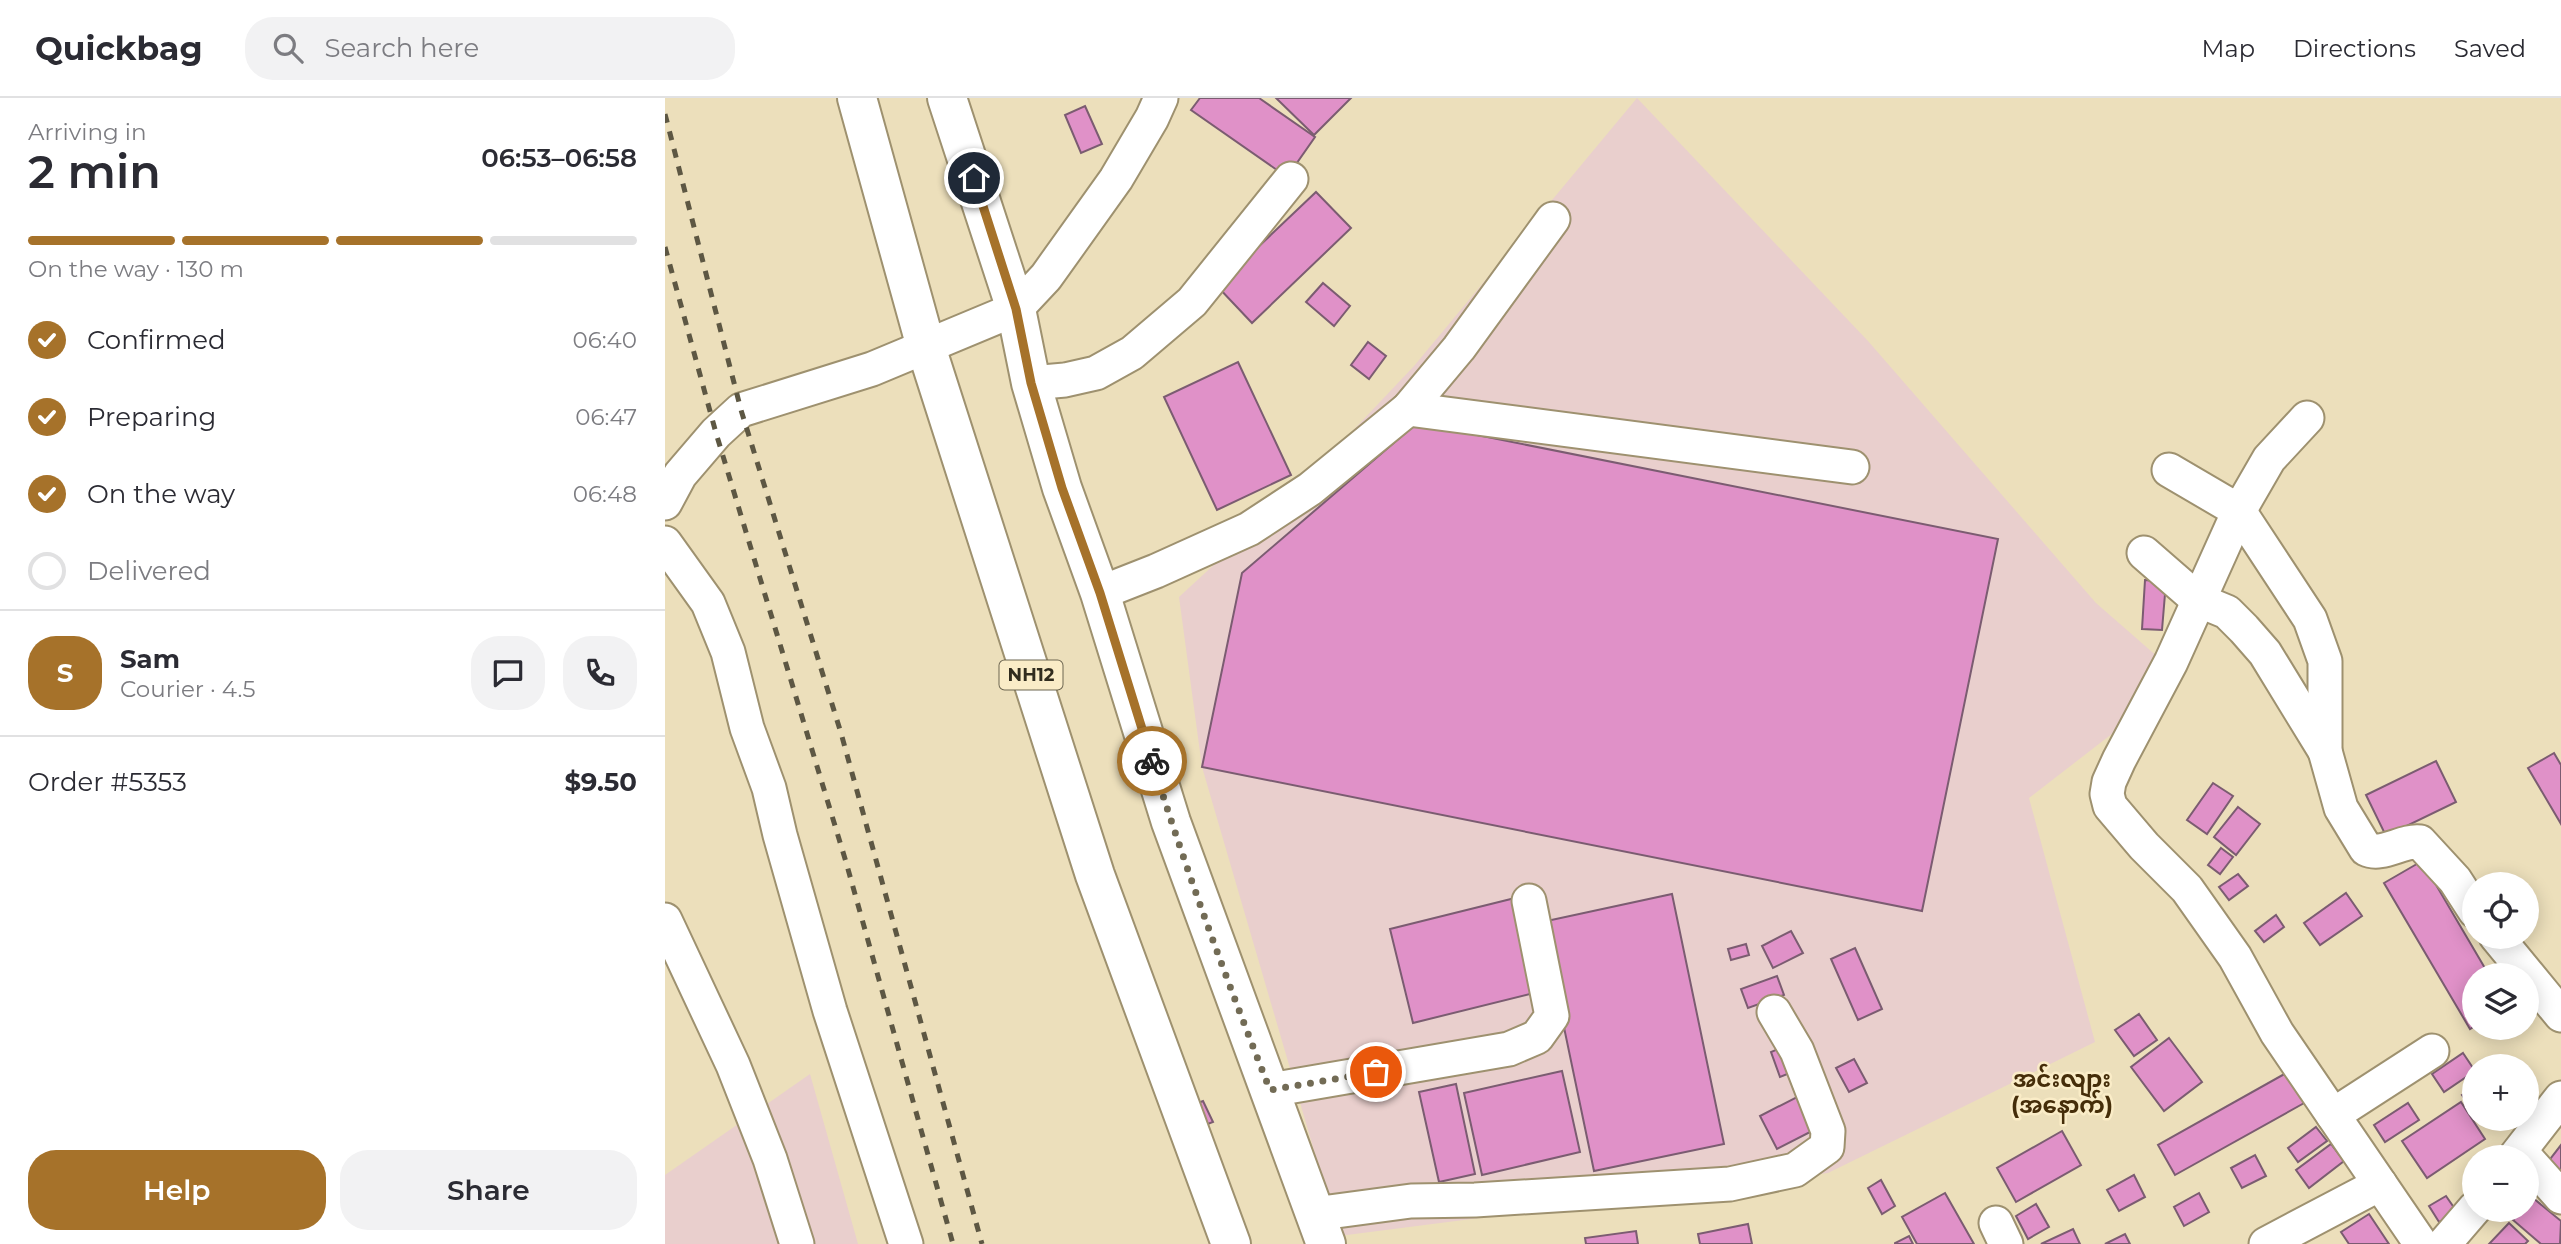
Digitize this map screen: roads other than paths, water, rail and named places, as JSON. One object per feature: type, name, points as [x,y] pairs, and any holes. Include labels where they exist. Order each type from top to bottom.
[{"type":"highway","name":"NH12","points":[[856,98],[926,347],[1095,875],[1231,1244]]},
{"type":"highway","points":[[947,98],[1016,309],[1031,383],[1062,488],[1100,593],[1171,822],[1320,1229]]},
{"type":"street","points":[[665,503],[673,470],[741,410],[872,369],[1016,309],[1046,277],[1116,179],[1161,98]]},
{"type":"street","points":[[1031,383],[1065,380],[1096,373],[1132,353],[1192,302],[1291,179]]},
{"type":"street","points":[[1100,593],[1249,529],[1310,489],[1408,409],[1459,348],[1553,219]]},
{"type":"street","points":[[1408,409],[1852,467]]},
{"type":"street","points":[[2307,418],[2269,459],[2239,511],[2171,662],[2109,782],[2107,794],[2110,807],[2187,889],[2235,957],[2277,1033],[2421,1244]]},
{"type":"street","points":[[2169,470],[2239,511],[2310,619],[2325,661],[2325,751],[2341,808],[2367,849],[2371,852],[2380,851],[2409,840],[2420,842],[2462,891]]},
{"type":"street","points":[[665,543],[708,603],[728,652],[747,728],[769,788],[830,1011],[906,1244]]},
{"type":"street","points":[[2144,554],[2198,600],[2227,612],[2265,653],[2325,751]]},
{"type":"street","points":[[1270,1090],[1509,1049],[1537,1037],[1552,1016],[1529,901]]},
{"type":"street","points":[[665,920],[733,1065],[770,1159],[797,1244]]},
{"type":"street","points":[[2507,949],[2561,1015]]},
{"type":"street","points":[[1320,1229],[1412,1201],[1730,1184],[1795,1170],[1827,1147],[1828,1131],[1797,1051],[1774,1012]]},
{"type":"street","points":[[2333,1115],[2433,1051]]},
{"type":"street","points":[[2529,1145],[2561,1098]]},
{"type":"street","points":[[2539,1174],[2561,1197]]},
{"type":"street","points":[[2266,1244],[2380,1184]]},
{"type":"street","points":[[2444,1244],[2463,1222]]},
{"type":"railway","points":[[665,114],[741,410],[841,733],[982,1244]]},
{"type":"railway","points":[[665,247],[716,433],[846,862],[953,1244]]},
{"type":"district","name":"အင်းလျား (အနောက်)","points":[[2062,1092]]}]
